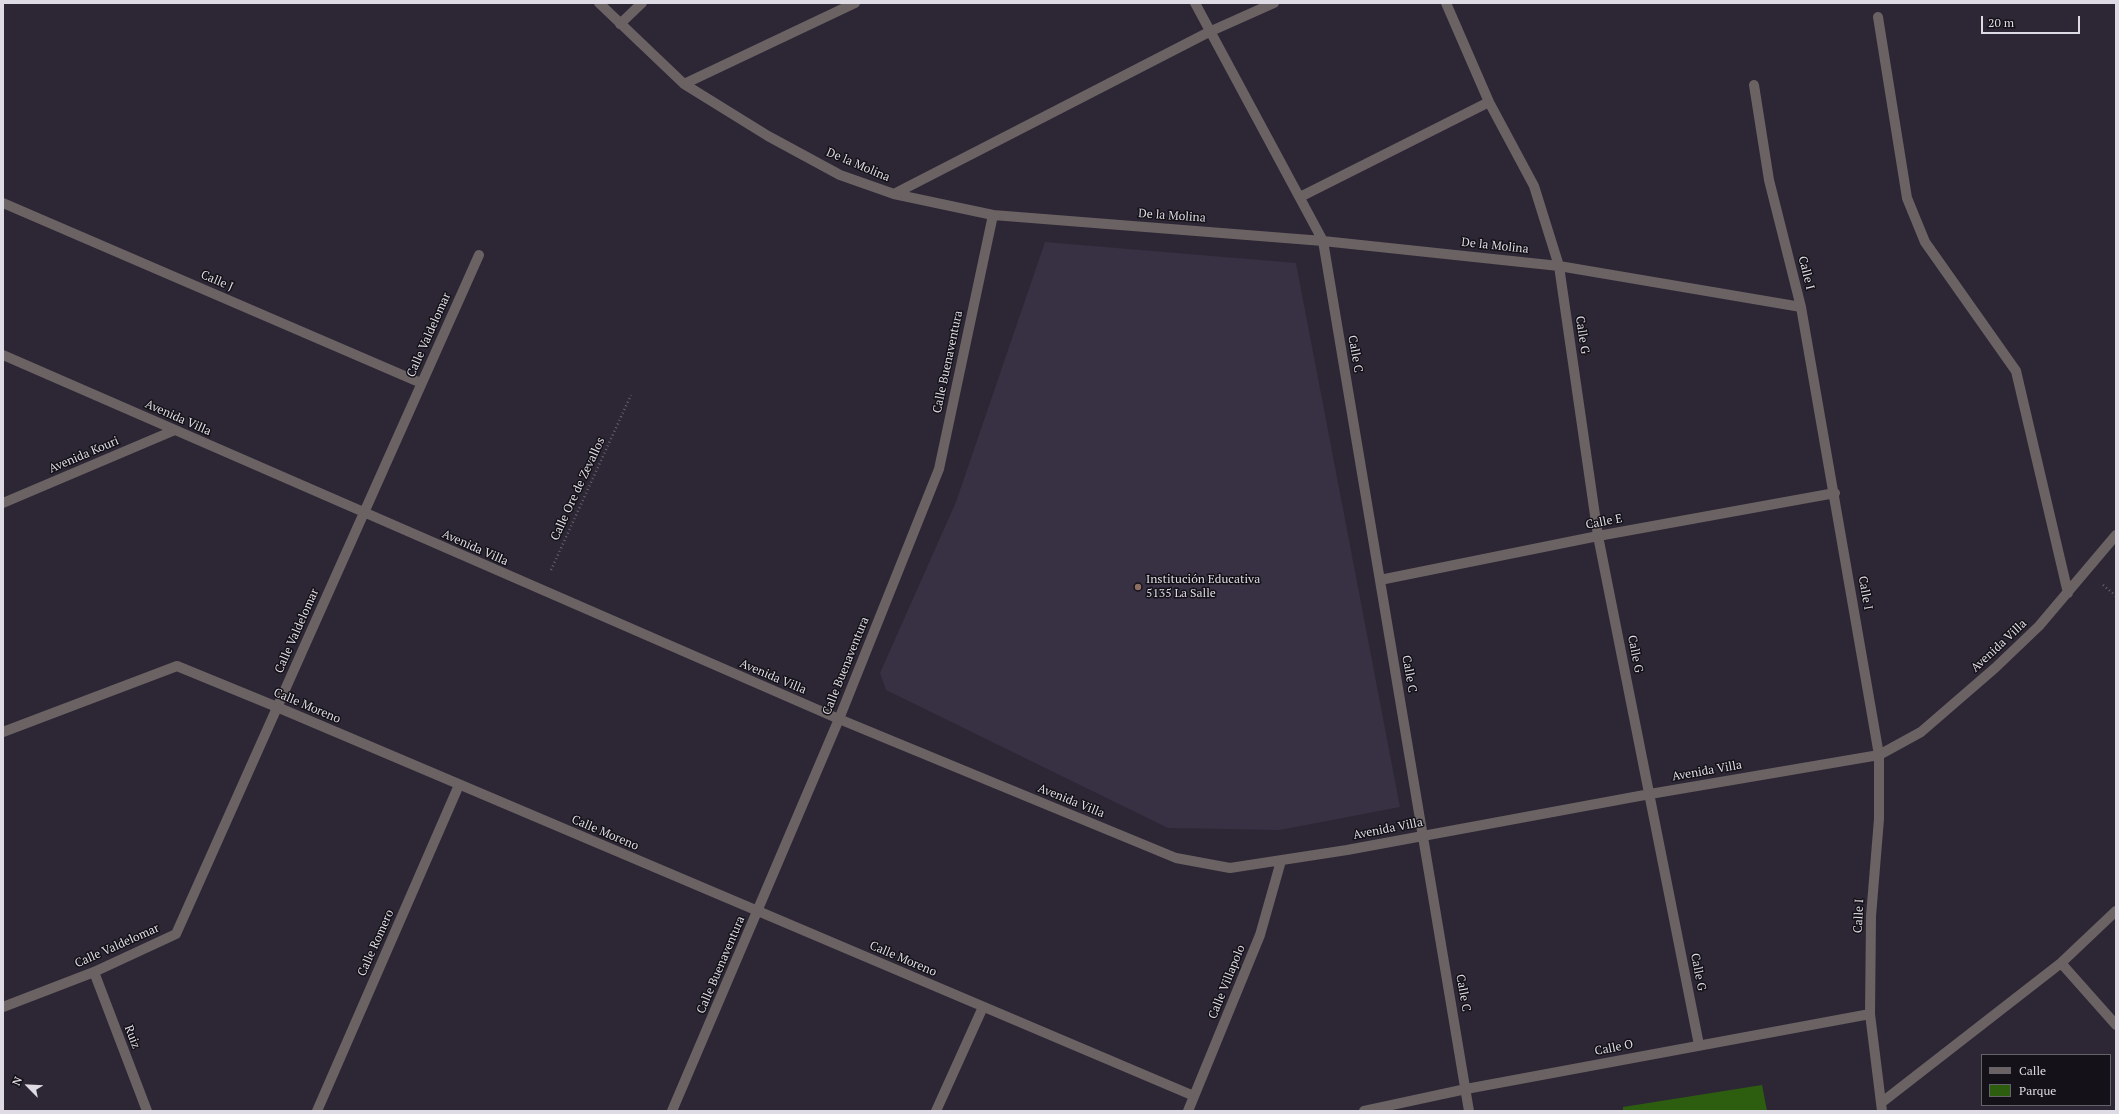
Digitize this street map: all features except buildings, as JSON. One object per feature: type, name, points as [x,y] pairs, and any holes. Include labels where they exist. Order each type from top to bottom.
[{"type":"street","name":"De la Molina","points":[[599,3],[684,84],[768,136],[840,174],[894,194],[993,215],[1323,241],[1559,266],[1801,307]]},
{"type":"street","points":[[620,24],[642,3]]},
{"type":"street","points":[[684,84],[854,3]]},
{"type":"street","name":"Calle C","points":[[1195,3],[1209,32],[1323,241],[1469,1111]]},
{"type":"street","points":[[894,194],[1209,32],[1274,3]]},
{"type":"street","name":"Calle G","points":[[1446,3],[1489,102],[1534,186],[1559,266],[1598,536],[1699,1045]]},
{"type":"street","points":[[1878,17],[1908,198],[1925,242],[2016,371],[2068,593]]},
{"type":"street","name":"Calle I","points":[[1754,85],[1769,180],[1801,307],[1835,493],[1879,755],[1880,819],[1871,916],[1870,1014],[1882,1107]]},
{"type":"street","points":[[1300,197],[1489,102]]},
{"type":"street","name":"Calle J","points":[[3,203],[421,383]]},
{"type":"street","name":"Calle Buenaventura","points":[[672,1111],[839,720],[939,469],[993,215]]},
{"type":"street","name":"Calle Valdelomar","points":[[3,1007],[94,972],[176,934],[479,255]]},
{"type":"street","name":"Avenida Villa","points":[[3,356],[839,720],[1176,858],[1230,868],[1281,861],[1650,794],[1879,755],[1920,732],[1995,668],[2039,626],[2116,535]]},
{"type":"street","name":"Avenida Kouri","points":[[3,503],[174,430]]},
{"type":"street","name":"Calle E","points":[[1380,580],[1598,536],[1835,493]]},
{"type":"street","name":"Calle Moreno","points":[[3,732],[177,666],[1194,1096]]},
{"type":"street","name":"Calle Romero","points":[[317,1111],[459,785]]},
{"type":"street","name":"Calle Villapolo","points":[[1188,1111],[1260,935],[1281,861]]},
{"type":"street","points":[[1882,1107],[2061,963],[2116,911]]},
{"type":"street","points":[[2061,963],[2116,1025]]},
{"type":"street","name":"Ruiz","points":[[94,972],[147,1111]]},
{"type":"street","points":[[936,1111],[982,1007]]},
{"type":"street","name":"Calle O","points":[[1364,1111],[1466,1089],[1870,1014]]},
{"type":"path","name":"Calle Ore de Zevallos","points":[[541,591],[630,395]]},
{"type":"shaded area","name":"Institución Educativa 5135 La Salle","points":[[1045,242],[1296,263],[1400,807],[1280,830],[1168,828],[886,690],[880,673],[956,502]]},
{"type":"green space","points":[[1762,1085],[1767,1111],[1623,1111],[1623,1107]]},
{"type":"place","name":"Institución Educativa 5135 La Salle","points":[[1138,587]]}]
